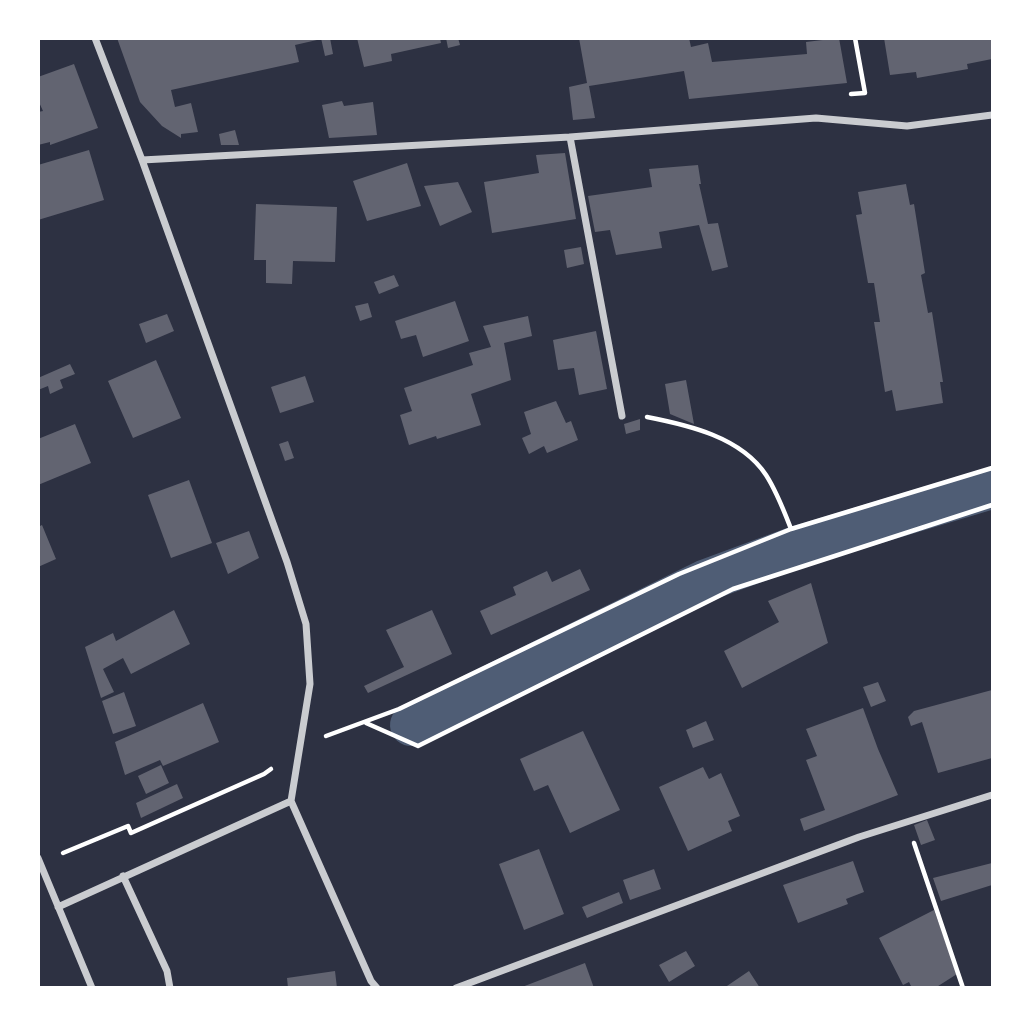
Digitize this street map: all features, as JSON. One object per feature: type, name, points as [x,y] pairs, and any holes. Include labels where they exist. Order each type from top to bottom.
[{"type":"street","points":[[95,38],[142,160],[287,562],[306,624],[310,684],[291,801],[377,988]]},
{"type":"street","points":[[142,160],[570,137],[816,118],[907,126],[992,115]]},
{"type":"street","points":[[570,137],[622,416]]},
{"type":"street","points":[[456,988],[859,837],[992,794]]},
{"type":"street","points":[[58,907],[291,801]]},
{"type":"street","points":[[39,860],[92,988]]},
{"type":"street","points":[[123,876],[167,971],[170,988]]},
{"type":"path","points":[[855,38],[865,93]]},
{"type":"path","points":[[622,416],[645,416],[685,424],[739,448],[764,473],[792,529]]},
{"type":"path","points":[[39,860],[128,826],[131,833],[264,774],[299,746],[399,709],[679,575],[792,529],[992,468]]},
{"type":"path","points":[[364,722],[418,746],[733,589],[992,505]]},
{"type":"path","points":[[907,822],[963,988]]},
{"type":"building","points":[[117,38],[317,40],[295,45],[299,62],[171,90],[175,107],[191,103],[198,132],[181,134],[181,138],[162,126],[140,102]]},
{"type":"building","points":[[321,38],[330,38],[333,54],[325,56]]},
{"type":"building","points":[[357,38],[440,38],[441,43],[391,54],[392,61],[364,67]]},
{"type":"building","points":[[446,38],[458,38],[460,45],[448,48]]},
{"type":"building","points":[[579,38],[689,38],[691,47],[708,43],[712,62],[807,54],[806,42],[839,38],[847,83],[689,99],[684,71],[589,86],[595,118],[573,120],[569,87],[587,83]]},
{"type":"building","points":[[884,38],[992,38],[992,59],[967,64],[968,69],[917,78],[916,72],[890,75]]},
{"type":"building","points":[[74,64],[98,128],[50,145],[50,142],[38,145],[38,112],[43,111],[38,100],[38,77]]},
{"type":"building","points":[[342,101],[344,106],[373,102],[377,135],[329,138],[322,105]]},
{"type":"building","points":[[235,130],[239,145],[221,145],[219,134]]},
{"type":"building","points":[[89,150],[104,200],[38,220],[38,165]]},
{"type":"building","points":[[565,153],[576,219],[492,233],[484,182],[539,173],[536,155]]},
{"type":"building","points":[[407,163],[421,206],[367,221],[353,181]]},
{"type":"building","points":[[698,165],[699,184],[708,224],[718,223],[728,267],[712,271],[699,225],[659,232],[662,248],[616,255],[610,230],[595,232],[588,196],[652,187],[649,169]]},
{"type":"building","points":[[458,182],[472,212],[440,226],[424,186]]},
{"type":"building","points":[[906,184],[910,205],[914,204],[925,273],[921,275],[928,313],[932,312],[943,382],[940,382],[943,403],[896,411],[892,390],[885,392],[874,322],[880,322],[874,283],[868,283],[856,215],[862,214],[858,192]]},
{"type":"building","points":[[256,204],[337,207],[335,262],[293,261],[292,284],[266,283],[266,260],[254,260]]},
{"type":"building","points":[[581,247],[584,264],[567,268],[564,250]]},
{"type":"building","points":[[394,275],[399,286],[379,294],[374,282]]},
{"type":"building","points":[[455,301],[469,341],[423,357],[416,335],[401,339],[395,321]]},
{"type":"building","points":[[368,303],[372,317],[360,321],[355,306]]},
{"type":"building","points":[[167,314],[174,331],[146,343],[139,324]]},
{"type":"building","points":[[528,316],[532,336],[504,343],[511,380],[471,394],[481,425],[409,445],[400,415],[412,411],[404,388],[473,365],[469,353],[491,347],[483,326]]},
{"type":"building","points":[[596,331],[607,389],[579,395],[574,368],[558,370],[553,340]]},
{"type":"building","points":[[156,360],[181,418],[133,438],[108,381]]},
{"type":"building","points":[[70,364],[75,374],[60,380],[63,388],[50,394],[48,386],[38,390],[38,378]]},
{"type":"building","points":[[305,376],[314,402],[280,413],[271,387]]},
{"type":"building","points":[[686,380],[694,424],[670,414],[665,384]]},
{"type":"building","points":[[556,401],[566,423],[571,421],[578,440],[547,453],[544,446],[529,454],[522,438],[531,434],[524,412]]},
{"type":"building","points":[[640,419],[640,430],[626,434],[624,424]]},
{"type":"building","points":[[75,424],[91,463],[38,485],[38,439]]},
{"type":"building","points":[[288,441],[294,458],[285,461],[279,444]]},
{"type":"building","points":[[189,480],[212,543],[171,558],[148,495]]},
{"type":"building","points":[[42,525],[56,559],[38,567],[38,527]]},
{"type":"building","points":[[249,531],[259,558],[228,574],[216,543]]},
{"type":"building","points":[[580,569],[590,590],[491,635],[480,611],[516,595],[513,587],[547,571],[552,582]]},
{"type":"building","points":[[811,583],[828,643],[742,688],[724,651],[779,622],[768,601]]},
{"type":"building","points":[[174,610],[190,644],[131,674],[123,658],[103,669],[114,692],[101,698],[85,647],[113,633],[116,641]]},
{"type":"building","points":[[432,610],[452,654],[368,693],[364,686],[404,667],[386,630]]},
{"type":"building","points":[[878,682],[886,701],[871,707],[863,687]]},
{"type":"building","points":[[992,690],[992,758],[938,773],[922,722],[911,726],[908,717],[914,711]]},
{"type":"building","points":[[124,692],[136,726],[113,734],[102,701]]},
{"type":"building","points":[[203,703],[219,742],[163,766],[160,760],[125,775],[115,742]]},
{"type":"building","points":[[863,708],[898,795],[804,831],[800,819],[825,810],[806,760],[817,756],[806,729]]},
{"type":"building","points":[[706,721],[714,740],[693,748],[686,730]]},
{"type":"building","points":[[583,731],[620,810],[570,833],[548,785],[534,791],[520,759]]},
{"type":"building","points":[[161,765],[169,783],[146,794],[138,776]]},
{"type":"building","points":[[703,767],[709,779],[721,773],[740,816],[728,821],[732,831],[688,851],[659,787]]},
{"type":"building","points":[[177,784],[183,798],[141,818],[136,803]]},
{"type":"building","points":[[927,820],[935,840],[921,845],[914,825]]},
{"type":"building","points":[[539,849],[564,914],[524,930],[499,864]]},
{"type":"building","points":[[853,861],[864,892],[846,899],[848,904],[798,923],[783,885]]},
{"type":"building","points":[[992,863],[992,885],[941,901],[933,878]]},
{"type":"building","points":[[654,869],[661,889],[630,900],[623,880]]},
{"type":"building","points":[[619,892],[623,903],[587,918],[582,907]]},
{"type":"building","points":[[934,910],[957,974],[935,988],[912,988],[909,982],[903,985],[879,938]]},
{"type":"building","points":[[686,951],[695,966],[669,982],[659,965]]},
{"type":"building","points":[[585,963],[594,988],[522,988],[522,987]]},
{"type":"building","points":[[335,971],[337,988],[288,988],[287,978]]},
{"type":"building","points":[[749,971],[760,988],[724,988]]},
{"type":"waterway","points":[[411,725],[704,581],[796,547],[992,488]]}]
